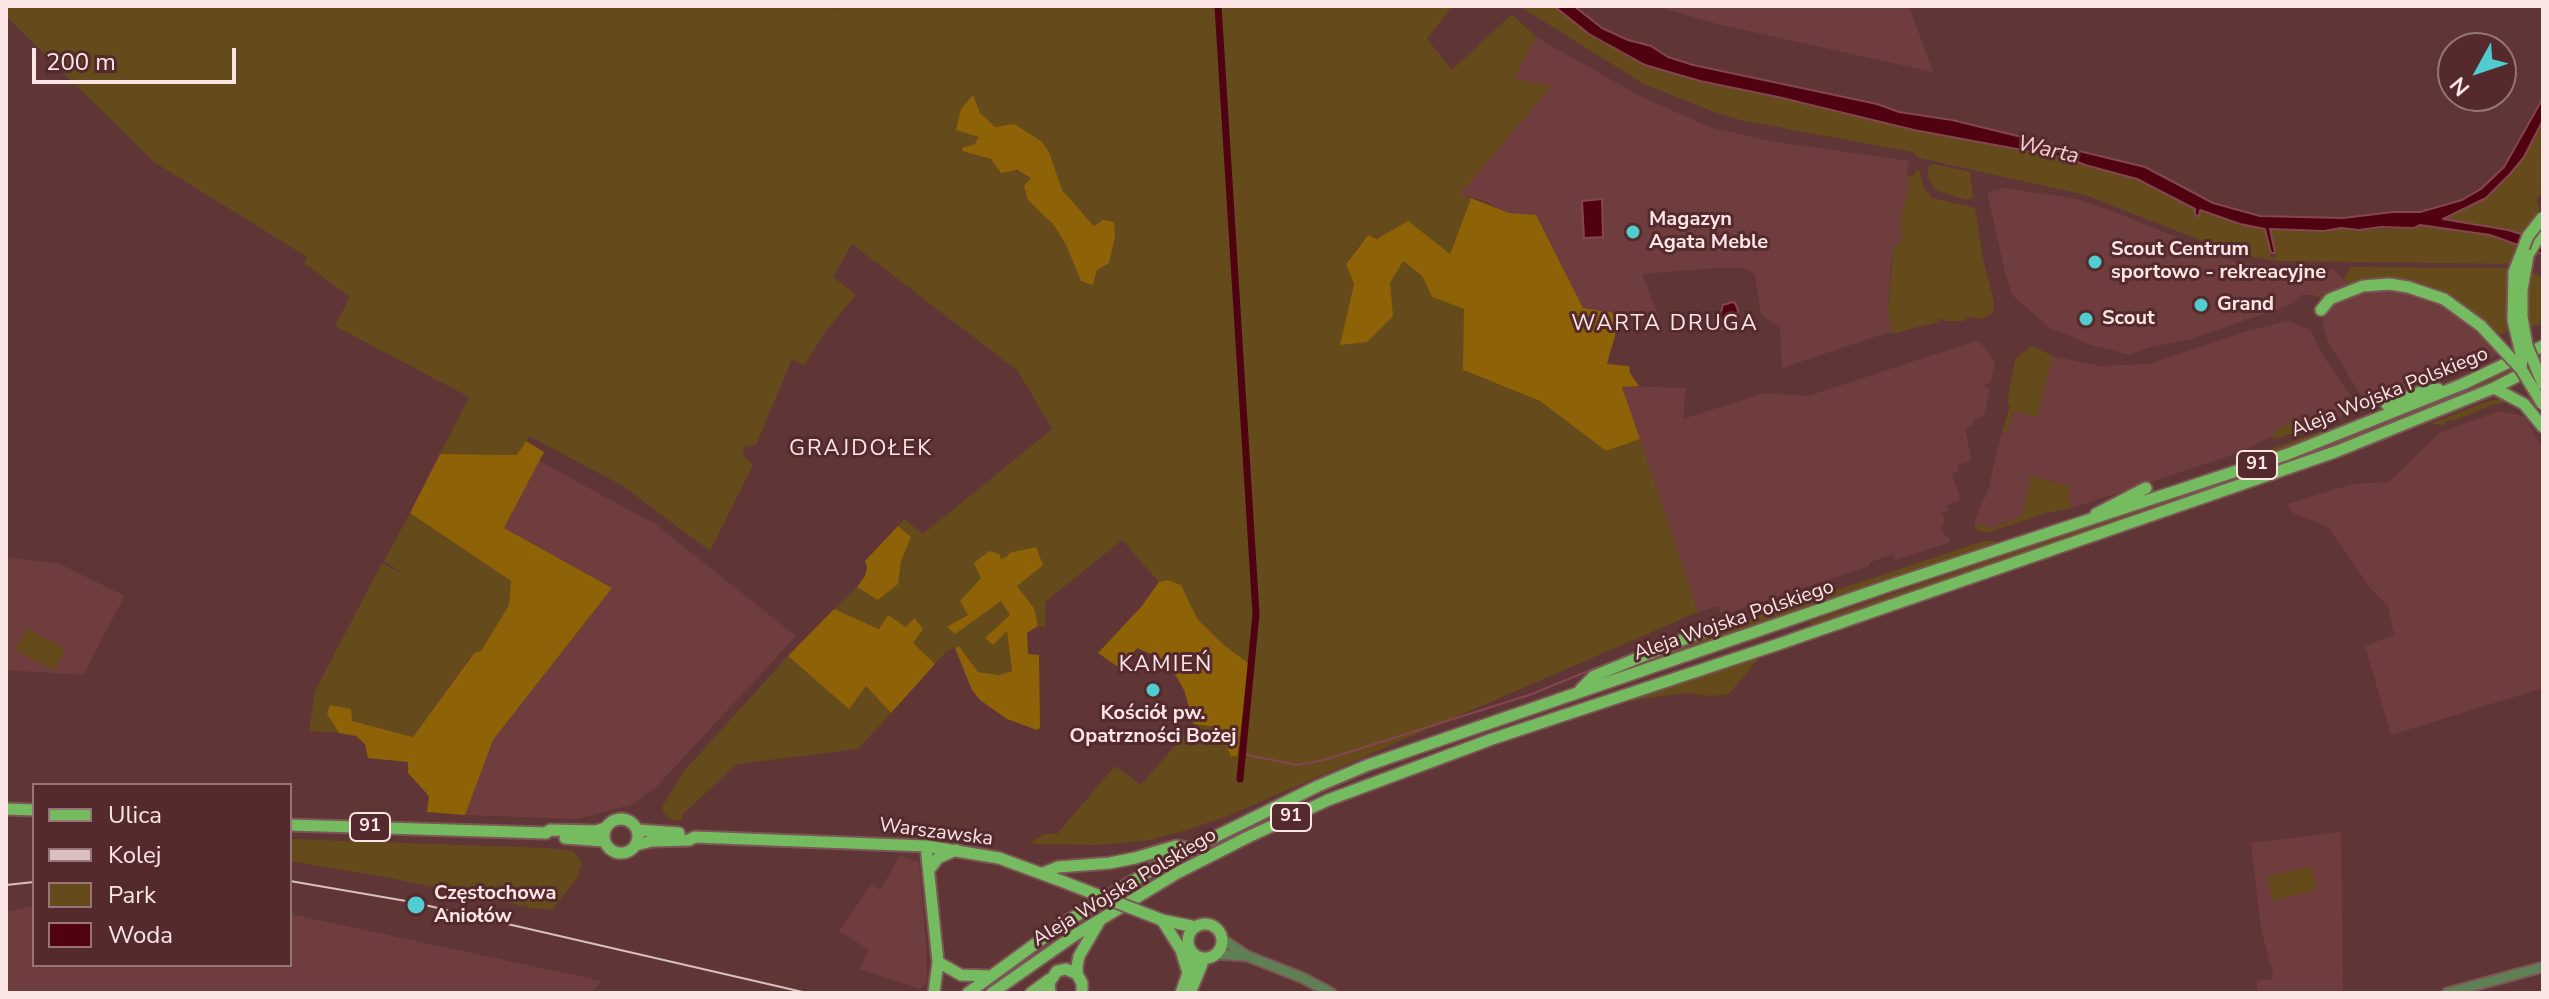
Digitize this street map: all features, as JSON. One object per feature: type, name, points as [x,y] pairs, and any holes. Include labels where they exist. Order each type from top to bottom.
[{"type":"main road","points":[[2521,369],[2522,358],[2513,320],[2514,272],[2528,236],[2543,217]]},
{"type":"main road","points":[[2543,230],[2526,261],[2521,303],[2527,346],[2543,384]]},
{"type":"main road","points":[[2321,310],[2330,299],[2363,286],[2389,284],[2435,295],[2466,313],[2521,369],[2543,403],[2537,411],[2541,424]]},
{"type":"main road","name":"Aleja Wojska Polskiego","points":[[968,993],[1061,925],[1189,848],[1368,765],[1891,585],[2288,454],[2463,384],[2543,346]]},
{"type":"main road","name":"Aleja Wojska Polskiego","points":[[992,993],[1101,918],[1177,873],[1248,837],[1391,775],[2335,452],[2494,388],[2543,363]]},
{"type":"main road","points":[[2387,405],[2420,392],[2463,384]]},
{"type":"main road","points":[[2494,388],[2524,404],[2541,424]]},
{"type":"main road","points":[[2077,525],[2146,488]]},
{"type":"main road","points":[[1578,693],[1594,676],[1714,627]]},
{"type":"main road","points":[[6,809],[32,810]]},
{"type":"main road","name":"91","points":[[292,825],[546,833],[550,830],[596,831],[620,818],[629,820],[638,830]]},
{"type":"main road","points":[[604,841],[605,828]]},
{"type":"main road","points":[[636,845],[638,830]]},
{"type":"main road","name":"Warszawska","points":[[638,830],[695,837],[926,846],[999,858],[1144,913],[1188,940]]},
{"type":"main road","name":"91","points":[[546,833],[551,837],[604,841],[609,849],[620,853],[626,853],[636,845]]},
{"type":"main road","name":"Warszawska","points":[[636,845],[695,837]]},
{"type":"main road","points":[[926,846],[938,962],[934,993]]},
{"type":"main road","points":[[1043,873],[1058,867],[1122,861],[1176,846],[1189,848]]},
{"type":"main road","points":[[929,870],[938,858],[957,850]]},
{"type":"main road","points":[[1077,974],[1079,956],[1101,918]]},
{"type":"main road","points":[[1164,923],[1181,950],[1188,973]]},
{"type":"main road","name":"Warszawska","points":[[1164,923],[1196,927]]},
{"type":"main road","name":"91","points":[[1196,927],[1212,925],[1222,939]]},
{"type":"main road","points":[[1181,993],[1193,967],[1193,953],[1188,940],[1196,927]]},
{"type":"main road","points":[[1190,993],[1201,964],[1222,945],[1222,939]]},
{"type":"main road","points":[[1193,953],[1212,956]]},
{"type":"main road","points":[[938,962],[961,975],[991,976]]},
{"type":"main road","points":[[1031,993],[1062,970],[1071,970],[1082,983],[1081,993]]},
{"type":"main road","points":[[1050,978],[1050,993]]},
{"type":"street","points":[[1222,939],[1247,956],[1331,993]]},
{"type":"street","points":[[1212,956],[1247,956]]},
{"type":"street","points":[[2447,993],[2543,967]]},
{"type":"shaded area","points":[[1655,6],[1909,6],[1933,72],[1717,24]]},
{"type":"shaded area","points":[[1536,37],[1638,95],[1709,127],[1769,141],[1909,161],[1906,180],[1910,182],[1900,219],[1902,240],[1893,248],[1890,274],[1888,312],[1892,331],[1782,368],[1780,328],[1761,315],[1755,275],[1744,268],[1642,274],[1660,320],[1583,308],[1536,215],[1509,213],[1482,200],[1459,195],[1551,86],[1514,79]]},
{"type":"shaded area","points":[[973,95],[980,113],[995,127],[1014,124],[1041,141],[1049,152],[1062,190],[1094,226],[1103,220],[1114,222],[1115,236],[1109,263],[1097,270],[1093,285],[1081,281],[1054,225],[1028,200],[1024,186],[1031,178],[1017,170],[1001,173],[991,159],[962,151],[963,147],[974,145],[979,137],[956,130],[961,109]]},
{"type":"shaded area","points":[[2004,188],[2077,199],[2236,262],[2333,269],[2348,284],[2323,295],[2301,295],[2292,304],[2191,339],[2147,348],[2130,355],[2091,345],[2050,328],[2012,295],[1987,192]]},
{"type":"shaded area","points":[[1471,198],[1509,213],[1536,215],[1583,308],[1621,314],[1607,364],[1629,366],[1639,386],[1622,387],[1640,439],[1606,451],[1540,401],[1463,370],[1464,309],[1432,297],[1422,276],[1403,261],[1390,283],[1393,316],[1367,342],[1340,345],[1354,284],[1346,264],[1368,235],[1377,239],[1408,221],[1450,254]]},
{"type":"shaded area","points":[[2374,288],[2404,291],[2449,307],[2469,321],[2498,354],[2380,402],[2362,397],[2328,342],[2322,322],[2326,309],[2338,299]]},
{"type":"shaded area","points":[[2288,321],[2310,330],[2351,396],[2350,408],[2343,416],[2323,423],[2278,428],[2271,437],[2241,452],[2072,508],[2068,496],[2071,487],[2029,475],[2031,480],[2021,516],[1994,528],[1974,524],[1987,494],[2002,432],[2007,433],[2013,411],[2037,417],[2053,356],[2099,366],[2149,364],[2244,332]]},
{"type":"shaded area","points":[[1975,341],[1981,343],[1995,363],[1990,383],[1983,385],[1990,389],[1984,416],[1973,420],[1974,425],[1965,428],[1971,456],[1969,462],[1958,465],[1959,471],[1952,473],[1959,501],[1947,505],[1949,510],[1942,512],[1944,535],[1951,542],[1895,560],[1893,554],[1871,562],[1869,566],[1722,615],[1718,606],[1698,612],[1622,386],[1686,388],[1683,419],[1764,393],[1808,396]]},
{"type":"shaded area","points":[[2499,411],[2524,416],[2543,448],[2543,688],[2391,735],[2365,646],[2394,635],[2388,606],[2371,589],[2328,527],[2293,513],[2288,504],[2352,484],[2389,482],[2439,433]]},
{"type":"shaded area","points":[[526,441],[544,452],[504,528],[612,588],[493,740],[465,815],[427,812],[429,796],[408,773],[408,762],[368,758],[365,744],[356,736],[339,733],[327,714],[330,705],[351,709],[352,721],[413,737],[474,653],[481,651],[509,605],[511,581],[410,513],[440,454],[517,455]]},
{"type":"shaded area","points":[[539,461],[655,524],[796,636],[658,785],[634,804],[578,819],[465,815],[493,740],[612,588],[504,528]]},
{"type":"shaded area","points":[[898,526],[911,537],[901,561],[898,584],[878,600],[857,587],[865,576],[865,561]]},
{"type":"shaded area","points":[[1036,547],[1043,565],[1017,586],[1034,608],[1038,626],[1027,633],[1028,654],[1039,655],[1040,728],[1037,730],[1007,719],[980,700],[972,690],[955,648],[959,646],[978,672],[999,675],[1012,671],[1007,631],[993,645],[985,638],[1010,615],[1001,601],[955,634],[947,627],[968,615],[960,601],[981,578],[974,563],[989,551],[999,554],[1001,559],[1009,553]]},
{"type":"shaded area","points":[[6,557],[60,564],[123,595],[83,675],[6,670]]},
{"type":"shaded area","points":[[1168,580],[1181,585],[1198,620],[1225,646],[1250,664],[1237,756],[1231,756],[1217,727],[1194,724],[1184,690],[1162,659],[1137,648],[1121,669],[1098,653],[1141,607],[1159,582]]},
{"type":"shaded area","points":[[834,609],[879,629],[888,615],[906,627],[914,618],[923,629],[913,643],[935,664],[891,713],[866,686],[849,709],[788,656]]},
{"type":"shaded area","points":[[2341,832],[2343,993],[2257,993],[2257,981],[2273,979],[2273,973],[2261,929],[2251,843]]},
{"type":"shaded area","points":[[900,856],[919,862],[927,982],[920,989],[860,969],[869,950],[839,931],[872,884],[880,890]]},
{"type":"shaded area","points":[[32,906],[32,967],[292,967],[292,914],[602,981],[590,993],[6,993],[6,912]]},
{"type":"green space","points":[[6,6],[828,6],[833,9],[846,6],[1452,6],[1427,39],[1452,70],[1512,14],[1536,37],[1514,79],[1552,86],[1460,194],[1471,198],[1450,254],[1367,235],[1346,263],[1354,284],[1340,345],[1390,283],[1402,261],[1422,276],[1432,297],[1464,309],[1464,371],[1540,401],[1606,451],[1640,439],[1698,612],[1230,815],[1187,830],[1145,841],[1096,845],[1029,844],[1044,834],[1057,834],[1115,766],[1141,785],[1194,724],[1217,727],[1231,756],[1250,664],[1225,646],[1198,620],[1181,585],[1168,580],[1159,582],[1122,540],[1045,602],[1045,627],[1038,626],[1034,608],[1016,586],[1009,556],[1001,559],[981,578],[968,614],[955,633],[1000,600],[1010,614],[1007,630],[1012,671],[999,675],[978,672],[959,646],[947,651],[935,664],[913,643],[913,618],[906,627],[880,629],[834,609],[857,587],[878,600],[897,584],[910,537],[898,526],[904,519],[923,534],[1052,429],[1018,371],[852,244],[833,277],[856,295],[825,332],[804,366],[792,359],[756,445],[745,446],[742,454],[753,465],[710,551],[623,486],[529,436],[518,455],[440,454],[469,397],[335,326],[350,297],[304,263],[307,257],[154,162],[6,16]],"holes":[[[973,96],[980,113],[995,127],[1014,125],[1049,152],[1061,190],[1095,226],[1096,279],[1042,212],[1032,178],[991,159],[962,151],[963,147],[974,145],[979,136],[957,130]]]},
{"type":"green space","points":[[1519,6],[1554,6],[1589,34],[1632,59],[1700,81],[1944,136],[2071,159],[2137,179],[2196,209],[2195,215],[2200,210],[2266,229],[2271,258],[2276,257],[2270,229],[2324,231],[2336,228],[2414,228],[2420,225],[2490,235],[2516,244],[2511,264],[2277,261],[2235,254],[2086,195],[1919,158],[1912,152],[1740,120],[1714,112],[1644,84]]},
{"type":"green space","points":[[2543,120],[2543,191],[2536,200],[2540,211],[2521,234],[2443,221],[2499,186],[2524,157]]},
{"type":"green space","points":[[1933,164],[1970,172],[1973,198],[1966,200],[1935,190],[1927,176]]},
{"type":"green space","points":[[1919,170],[1924,188],[1932,198],[1975,208],[1993,311],[1981,319],[1968,317],[1964,321],[1946,321],[1940,318],[1938,322],[1891,334],[1888,312],[1893,248],[1902,240],[1900,219],[1910,182],[1906,180],[1907,175],[1912,177]]},
{"type":"green space","points":[[2351,267],[2510,268],[2507,306],[2510,330],[2498,336],[2451,297],[2408,282],[2326,298],[2315,296],[2316,293],[2323,295],[2348,284],[2344,279]]},
{"type":"green space","points":[[2530,272],[2543,277],[2543,324],[2529,327],[2527,300]]},
{"type":"green space","points":[[2032,346],[2053,356],[2037,417],[2013,411],[2007,433],[2002,432],[2010,406],[2009,389],[2016,358]]},
{"type":"green space","points":[[2543,353],[2543,357],[2467,392],[2334,447],[1812,625],[1810,622],[2324,447]]},
{"type":"green space","points":[[2507,398],[2521,405],[2541,431],[2521,406],[2506,402],[2446,421],[2444,425],[2430,424],[2485,402]]},
{"type":"green space","points":[[2383,410],[2276,452],[2253,455]]},
{"type":"green space","points":[[2311,416],[2323,423],[2279,438],[2271,437],[2278,428]]},
{"type":"green space","points":[[2028,475],[2071,487],[2068,496],[2072,508],[1987,533],[1977,530],[1974,524],[1994,528],[2021,516],[2031,480]]},
{"type":"green space","points":[[410,513],[511,581],[509,605],[481,651],[473,653],[413,737],[352,721],[330,705],[327,714],[339,733],[309,731],[315,691],[382,563],[407,576],[384,561]]},
{"type":"green space","points":[[1984,541],[1996,543],[1594,681],[1743,621]]},
{"type":"green space","points":[[26,628],[65,649],[54,671],[15,650]]},
{"type":"green space","points":[[788,656],[849,708],[866,686],[891,713],[858,749],[737,764],[683,814],[681,821],[670,819],[663,812],[663,805],[684,771]]},
{"type":"green space","points":[[1759,658],[1729,694],[1684,693],[1627,701]]},
{"type":"green space","points":[[292,839],[546,848],[573,851],[582,863],[577,878],[552,910],[292,861]]},
{"type":"green space","points":[[2311,866],[2317,890],[2273,901],[2267,877]]},
{"type":"water","name":"Warta","points":[[1554,6],[1574,6],[1602,28],[1693,65],[1877,104],[1899,112],[1952,120],[2145,167],[2213,203],[2260,216],[2343,218],[2420,212],[2462,200],[2481,189],[2504,167],[2543,98],[2543,120],[2524,157],[2510,174],[2486,198],[2443,219],[2508,230],[2543,241],[2543,254],[2490,235],[2420,225],[2414,228],[2341,228],[2324,231],[2270,229],[2275,253],[2271,253],[2265,229],[2200,210],[2199,216],[2195,215],[2195,209],[2137,179],[2071,159],[1914,130],[1700,81],[1645,65],[1589,34]]},
{"type":"water","points":[[1602,199],[1603,237],[1584,238],[1582,201]]},
{"type":"water","points":[[1733,302],[1738,310],[1736,328],[1721,329],[1719,319],[1723,305]]},
{"type":"waterway","points":[[1218,6],[1256,614],[1240,779]]},
{"type":"waterway","points":[[1243,754],[1297,765],[1324,760],[1532,694],[1598,667]]},
{"type":"railway","points":[[292,881],[412,902],[807,993]]},
{"type":"railway","points":[[6,885],[32,882]]},
{"type":"place","name":"Magazyn Agata Meble","points":[[1633,232]]},
{"type":"place","name":"Scout Centrum sportowo - rekreacyjne","points":[[2095,262]]},
{"type":"place","name":"Grand","points":[[2201,305]]},
{"type":"place","name":"Scout","points":[[2086,319]]},
{"type":"place","name":"Kościół pw. Opatrzności Bożej","points":[[1153,690]]},
{"type":"place","name":"Częstochowa Aniołów","points":[[416,905]]},
{"type":"district","name":"WARTA DRUGA","points":[[1665,325]]},
{"type":"district","name":"GRAJDOŁEK","points":[[861,450]]},
{"type":"district","name":"KAMIEŃ","points":[[1166,666]]}]
